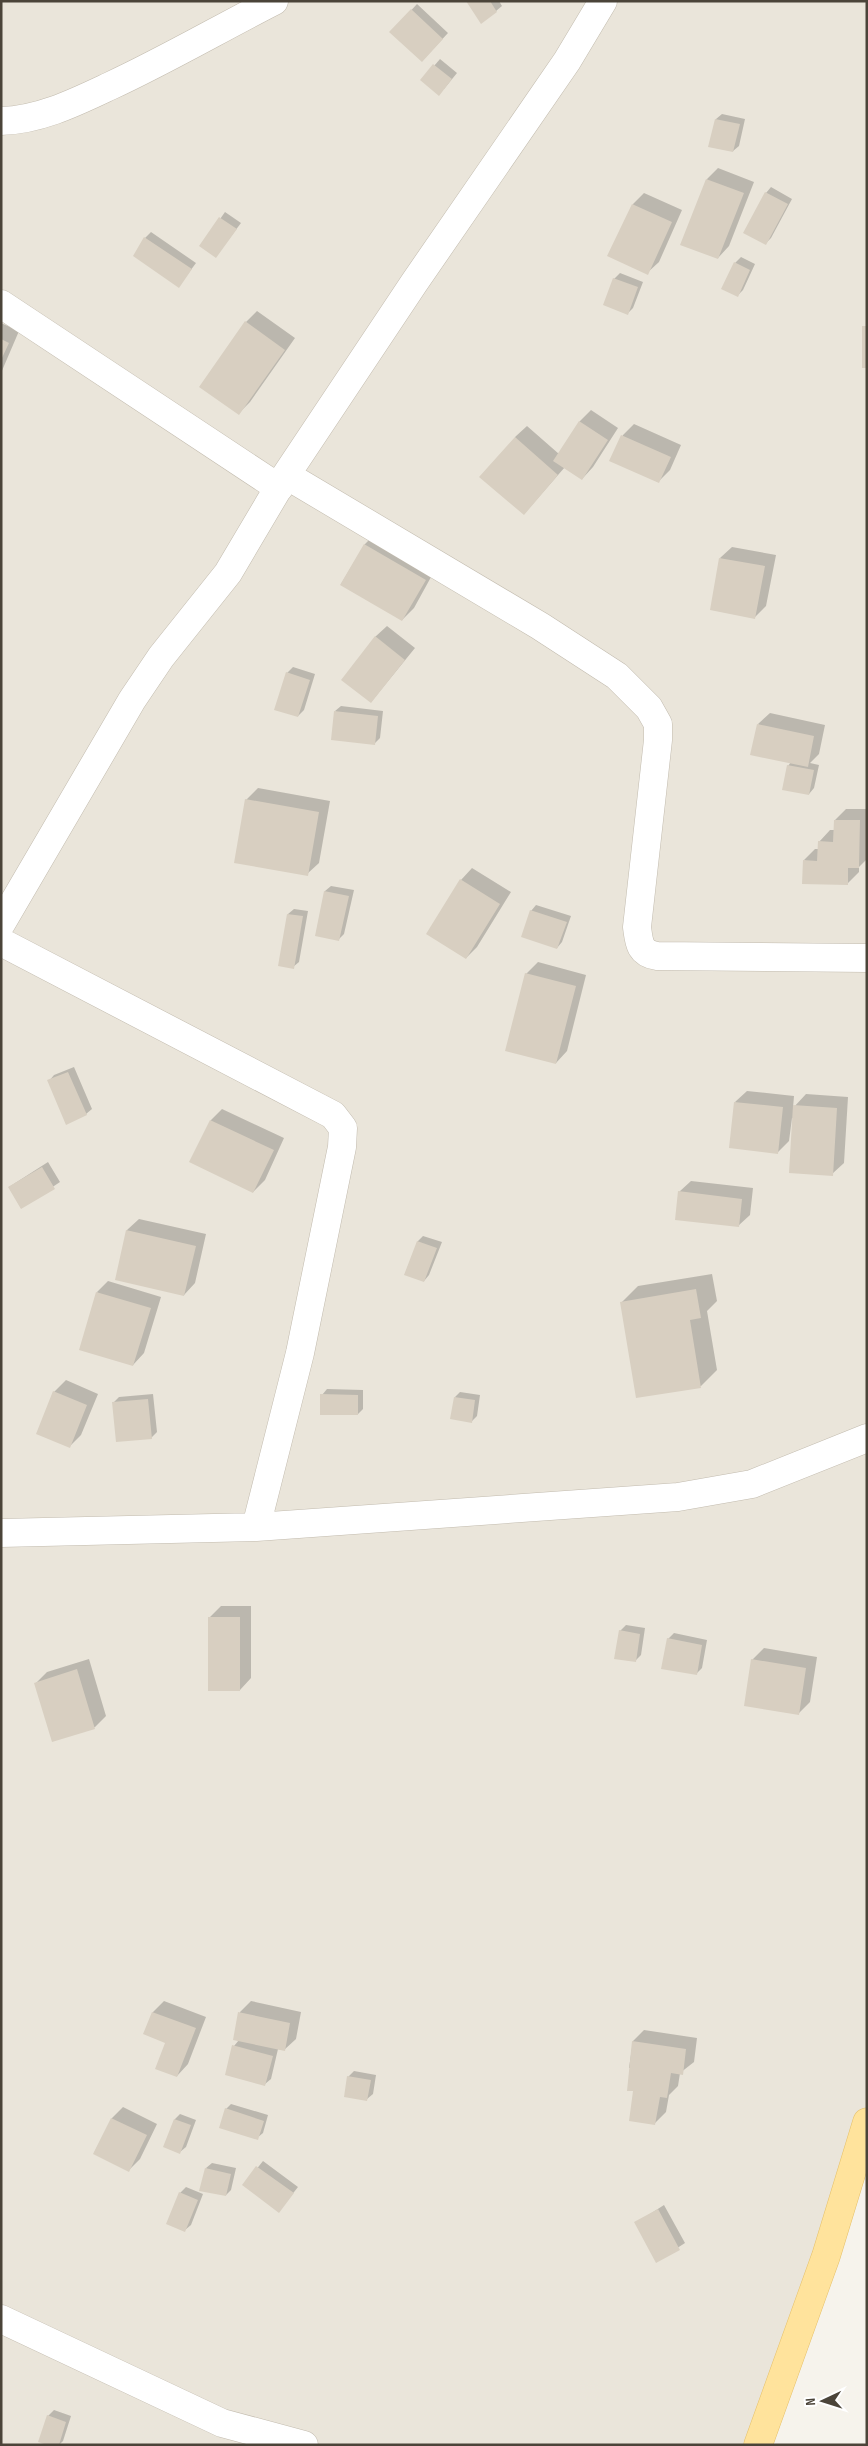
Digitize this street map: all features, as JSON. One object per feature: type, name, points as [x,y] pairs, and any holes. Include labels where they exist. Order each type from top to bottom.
[{"type":"main road","points":[[758,2445],[826,2256],[867,2122]]},
{"type":"street","points":[[1,121],[17,120],[66,107],[166,60],[274,1]]},
{"type":"street","points":[[1,924],[132,700],[161,657],[228,573],[282,482],[414,283],[567,60],[603,1]]},
{"type":"street","points":[[1,304],[282,482],[540,626],[617,676],[649,708],[658,724],[658,740],[637,927],[639,945],[642,949],[657,956],[867,958]]},
{"type":"street","points":[[1,942],[333,1115],[343,1128],[342,1147],[300,1354],[256,1527]]},
{"type":"street","points":[[1,1533],[256,1527],[678,1497],[752,1484],[867,1438]]},
{"type":"street","points":[[1,2319],[222,2423],[304,2445]]},
{"type":"shaded area","points":[[1,1],[867,1],[867,2122],[758,2445],[1,2445]]},
{"type":"building","points":[[466,1],[490,1],[497,12],[481,24]]},
{"type":"building","points":[[411,9],[443,39],[422,62],[389,32]]},
{"type":"building","points":[[433,64],[452,79],[439,96],[420,80]]},
{"type":"building","points":[[715,119],[740,124],[733,152],[708,147]]},
{"type":"building","points":[[706,179],[744,193],[718,259],[680,245]]},
{"type":"building","points":[[765,192],[788,204],[766,245],[743,233]]},
{"type":"building","points":[[632,204],[672,222],[648,275],[607,256]]},
{"type":"building","points":[[219,217],[237,229],[216,258],[199,246]]},
{"type":"building","points":[[144,237],[192,269],[179,288],[133,256]]},
{"type":"building","points":[[734,262],[750,270],[738,297],[721,289]]},
{"type":"building","points":[[613,278],[638,287],[628,315],[603,305]]},
{"type":"building","points":[[245,321],[285,350],[239,415],[199,387]]},
{"type":"building","points":[[862,326],[867,326],[867,368],[862,368]]},
{"type":"building","points":[[1,339],[9,343],[1,360]]},
{"type":"building","points":[[579,421],[608,440],[582,480],[553,461]]},
{"type":"building","points":[[621,435],[671,457],[659,483],[609,461]]},
{"type":"building","points":[[515,437],[558,475],[524,515],[479,477]]},
{"type":"building","points":[[364,544],[426,580],[402,621],[340,585]]},
{"type":"building","points":[[719,558],[765,566],[755,619],[710,610]]},
{"type":"building","points":[[375,636],[405,660],[371,703],[341,680]]},
{"type":"building","points":[[286,672],[310,680],[298,717],[274,710]]},
{"type":"building","points":[[334,711],[378,716],[375,745],[331,740]]},
{"type":"building","points":[[757,724],[814,736],[808,767],[750,755]]},
{"type":"building","points":[[787,765],[814,770],[809,795],[782,790]]},
{"type":"building","points":[[245,799],[319,812],[308,876],[234,863]]},
{"type":"building","points":[[834,820],[860,820],[859,868],[848,868],[848,885],[802,884],[803,860],[817,861],[818,841],[833,842]]},
{"type":"building","points":[[460,879],[500,904],[466,959],[426,934]]},
{"type":"building","points":[[324,891],[349,896],[339,941],[315,936]]},
{"type":"building","points":[[530,910],[567,922],[557,949],[521,937]]},
{"type":"building","points":[[287,914],[303,916],[294,969],[278,966]]},
{"type":"building","points":[[525,973],[576,986],[556,1064],[505,1051]]},
{"type":"building","points":[[68,1072],[87,1115],[66,1125],[47,1080]]},
{"type":"building","points":[[734,1102],[783,1107],[778,1154],[729,1148]]},
{"type":"building","points":[[793,1105],[837,1108],[833,1176],[789,1173]]},
{"type":"building","points":[[210,1120],[274,1150],[253,1193],[189,1162]]},
{"type":"building","points":[[42,1167],[55,1189],[21,1209],[8,1187]]},
{"type":"building","points":[[678,1191],[742,1199],[739,1227],[675,1220]]},
{"type":"building","points":[[126,1230],[196,1246],[184,1296],[115,1280]]},
{"type":"building","points":[[417,1241],[437,1248],[424,1282],[404,1275]]},
{"type":"building","points":[[696,1289],[701,1318],[690,1320],[701,1388],[636,1398],[620,1302]]},
{"type":"building","points":[[96,1292],[151,1308],[133,1366],[79,1350]]},
{"type":"building","points":[[53,1391],[87,1405],[70,1448],[36,1434]]},
{"type":"building","points":[[320,1394],[358,1395],[358,1415],[320,1415]]},
{"type":"building","points":[[454,1397],[475,1400],[472,1423],[450,1419]]},
{"type":"building","points":[[148,1399],[152,1439],[116,1442],[112,1402]]},
{"type":"building","points":[[208,1617],[240,1617],[240,1691],[208,1691]]},
{"type":"building","points":[[619,1630],[640,1634],[636,1662],[614,1659]]},
{"type":"building","points":[[667,1638],[702,1645],[697,1675],[661,1669]]},
{"type":"building","points":[[751,1659],[806,1668],[799,1715],[744,1706]]},
{"type":"building","points":[[77,1669],[95,1729],[52,1742],[34,1683]]},
{"type":"building","points":[[152,2012],[196,2028],[177,2077],[155,2069],[165,2043],[143,2034]]},
{"type":"building","points":[[238,2012],[290,2023],[285,2051],[233,2040]]},
{"type":"building","points":[[632,2041],[686,2049],[683,2075],[671,2073],[667,2098],[660,2097],[655,2125],[629,2121],[633,2091],[627,2091]]},
{"type":"building","points":[[232,2045],[273,2056],[265,2086],[225,2075]]},
{"type":"building","points":[[347,2076],[371,2080],[367,2101],[344,2097]]},
{"type":"building","points":[[225,2108],[264,2121],[258,2140],[219,2128]]},
{"type":"building","points":[[111,2118],[147,2135],[129,2172],[93,2154]]},
{"type":"building","points":[[174,2119],[191,2125],[180,2154],[163,2147]]},
{"type":"building","points":[[256,2166],[294,2193],[279,2213],[242,2185]]},
{"type":"building","points":[[205,2168],[231,2174],[226,2196],[199,2191]]},
{"type":"building","points":[[179,2192],[198,2200],[185,2232],[166,2224]]},
{"type":"building","points":[[658,2209],[680,2250],[656,2263],[634,2222]]},
{"type":"building","points":[[47,2415],[66,2422],[59,2445],[47,2445],[38,2442]]}]
